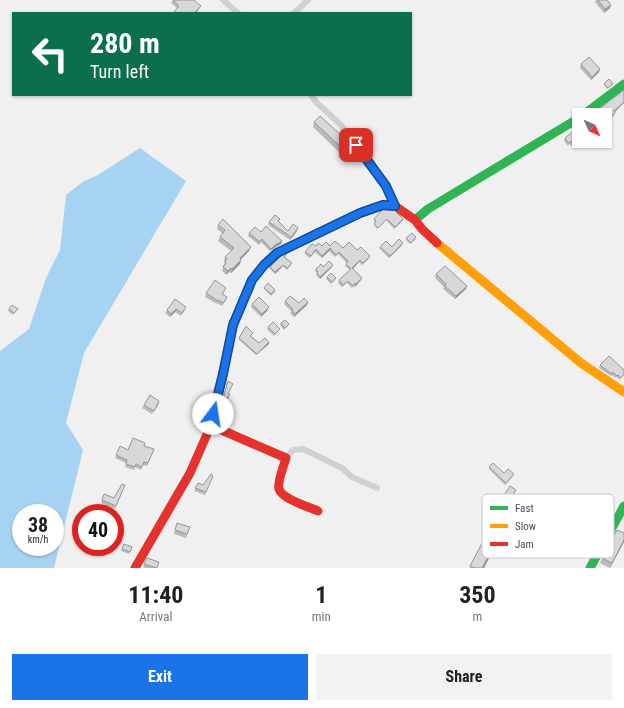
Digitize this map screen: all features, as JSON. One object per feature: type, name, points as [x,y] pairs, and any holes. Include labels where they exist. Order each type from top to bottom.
[{"type":"street","points":[[223,0],[237,12]]},
{"type":"street","points":[[295,12],[308,0]]},
{"type":"street","points":[[592,108],[624,84]]},
{"type":"street","points":[[312,96],[316,102],[340,124],[386,186],[395,206]]},
{"type":"street","points":[[416,220],[428,209],[572,122]]},
{"type":"street","points":[[135,568],[190,474],[208,432],[223,374],[233,325],[252,280],[264,265],[277,253],[360,213],[383,205],[395,206],[416,220],[422,229],[436,242],[581,363],[624,392]]},
{"type":"street","points":[[210,425],[286,458]]},
{"type":"street","points":[[318,511],[291,500],[281,494],[279,489],[280,478],[286,458],[293,450],[303,449],[342,468],[352,477],[377,488]]},
{"type":"street","points":[[614,524],[624,506]]},
{"type":"street","points":[[591,567],[596,558]]},
{"type":"water","points":[[140,148],[186,181],[84,353],[66,423],[83,450],[64,527],[64,504],[12,504],[12,556],[57,556],[54,568],[0,568],[0,351],[29,329],[46,278],[60,250],[66,195],[84,181],[98,175]]},
{"type":"building","points":[[173,0],[194,0],[201,6],[195,12],[174,12],[179,6]]},
{"type":"building","points":[[598,0],[607,0],[611,5],[605,9]]},
{"type":"building","points":[[589,57],[600,69],[592,77],[581,64]]},
{"type":"building","points":[[609,79],[613,84],[608,88],[604,84]]},
{"type":"building","points":[[624,90],[624,102],[614,111],[615,113],[612,116],[612,108],[600,108]]},
{"type":"building","points":[[320,116],[350,143],[344,150],[314,122]]},
{"type":"building","points":[[572,132],[572,142],[571,141],[569,143],[565,138]]},
{"type":"building","points":[[384,209],[394,210],[403,219],[395,227],[387,219],[378,228],[374,224],[376,221],[374,219]]},
{"type":"building","points":[[275,215],[280,219],[278,221],[288,231],[293,224],[298,228],[291,237],[269,222]]},
{"type":"building","points":[[223,219],[251,247],[240,258],[241,260],[228,271],[223,267],[227,259],[225,257],[234,248],[220,237],[225,230],[218,225]]},
{"type":"building","points":[[266,226],[282,241],[271,249],[262,239],[260,242],[249,233],[255,227],[261,232]]},
{"type":"building","points":[[412,233],[416,237],[411,243],[406,238]]},
{"type":"building","points":[[399,239],[403,243],[390,256],[380,247],[386,241],[392,247]]},
{"type":"building","points":[[335,241],[343,248],[349,242],[357,250],[361,247],[370,256],[363,263],[360,260],[352,268],[362,278],[353,286],[348,281],[343,285],[339,280],[351,269],[346,264],[348,261],[339,252],[336,255],[330,248],[322,256],[316,249],[311,256],[305,252],[312,244],[316,246],[318,243],[322,246],[326,242],[330,246]]},
{"type":"building","points":[[287,253],[284,257],[292,263],[287,268],[283,265],[275,272],[270,267],[281,256]]},
{"type":"building","points":[[329,261],[333,265],[320,277],[316,269],[321,264],[323,267]]},
{"type":"building","points":[[445,266],[467,286],[456,296],[445,286],[446,284],[436,274]]},
{"type":"building","points":[[331,273],[336,278],[332,282],[327,277]]},
{"type":"building","points":[[215,280],[226,288],[222,294],[227,297],[223,303],[206,293]]},
{"type":"building","points":[[268,283],[275,290],[271,294],[264,288]]},
{"type":"building","points":[[290,296],[299,303],[304,298],[308,302],[295,314],[292,310],[293,309],[285,301]]},
{"type":"building","points":[[259,297],[269,307],[262,314],[252,304]]},
{"type":"building","points":[[175,299],[186,307],[182,313],[176,309],[171,314],[167,310]]},
{"type":"building","points":[[12,305],[18,309],[14,313],[9,309]]},
{"type":"building","points":[[285,320],[289,324],[285,328],[281,323]]},
{"type":"building","points":[[273,322],[280,329],[275,334],[268,327]]},
{"type":"building","points":[[246,326],[253,333],[250,336],[259,343],[265,338],[269,342],[257,354],[239,338]]},
{"type":"building","points":[[609,356],[624,370],[624,374],[621,378],[613,372],[612,374],[600,365]]},
{"type":"building","points":[[228,381],[233,384],[228,393],[230,394],[226,400],[223,398]]},
{"type":"building","points":[[150,395],[159,401],[154,411],[144,405]]},
{"type":"building","points":[[133,438],[145,443],[144,446],[154,449],[148,463],[144,462],[142,467],[136,464],[135,467],[126,464],[127,460],[116,455],[120,446],[128,450]]},
{"type":"building","points":[[493,463],[504,473],[508,469],[514,474],[506,483],[489,467]]},
{"type":"building","points":[[211,474],[213,476],[206,492],[195,488],[198,483],[203,485]]},
{"type":"building","points":[[122,484],[125,485],[117,504],[111,504],[102,500],[104,494],[114,498]]},
{"type":"building","points":[[510,486],[516,490],[513,494],[505,494]]},
{"type":"building","points":[[177,523],[190,527],[187,534],[175,530]]},
{"type":"building","points":[[617,530],[624,533],[624,540],[612,563],[602,558],[614,558],[614,536]]},
{"type":"building","points":[[482,543],[482,558],[487,558],[482,568],[470,566]]},
{"type":"building","points":[[124,544],[132,547],[130,552],[124,550]]},
{"type":"building","points":[[147,558],[159,562],[157,568],[144,564]]},
{"type":"traffic: fast","points":[[592,108],[624,84]]},
{"type":"traffic: fast","points":[[415,220],[428,209],[572,122]]},
{"type":"traffic: fast","points":[[614,524],[624,506]]},
{"type":"traffic: fast","points":[[590,568],[595,558]]},
{"type":"traffic: slow","points":[[222,379],[233,325],[252,280],[264,265],[277,253],[314,235]]},
{"type":"traffic: slow","points":[[437,243],[581,363],[624,392]]},
{"type":"traffic: jam","points":[[314,235],[360,213],[383,205],[395,206],[415,220],[437,243]]},
{"type":"traffic: jam","points":[[135,568],[190,473],[208,432],[222,379]]},
{"type":"traffic: jam","points":[[210,425],[286,458],[279,482],[279,489],[281,493],[302,505],[318,511]]},
{"type":"route","points":[[213,414],[233,325],[252,280],[264,265],[277,253],[360,213],[383,205],[395,206],[386,186],[356,145]]}]
